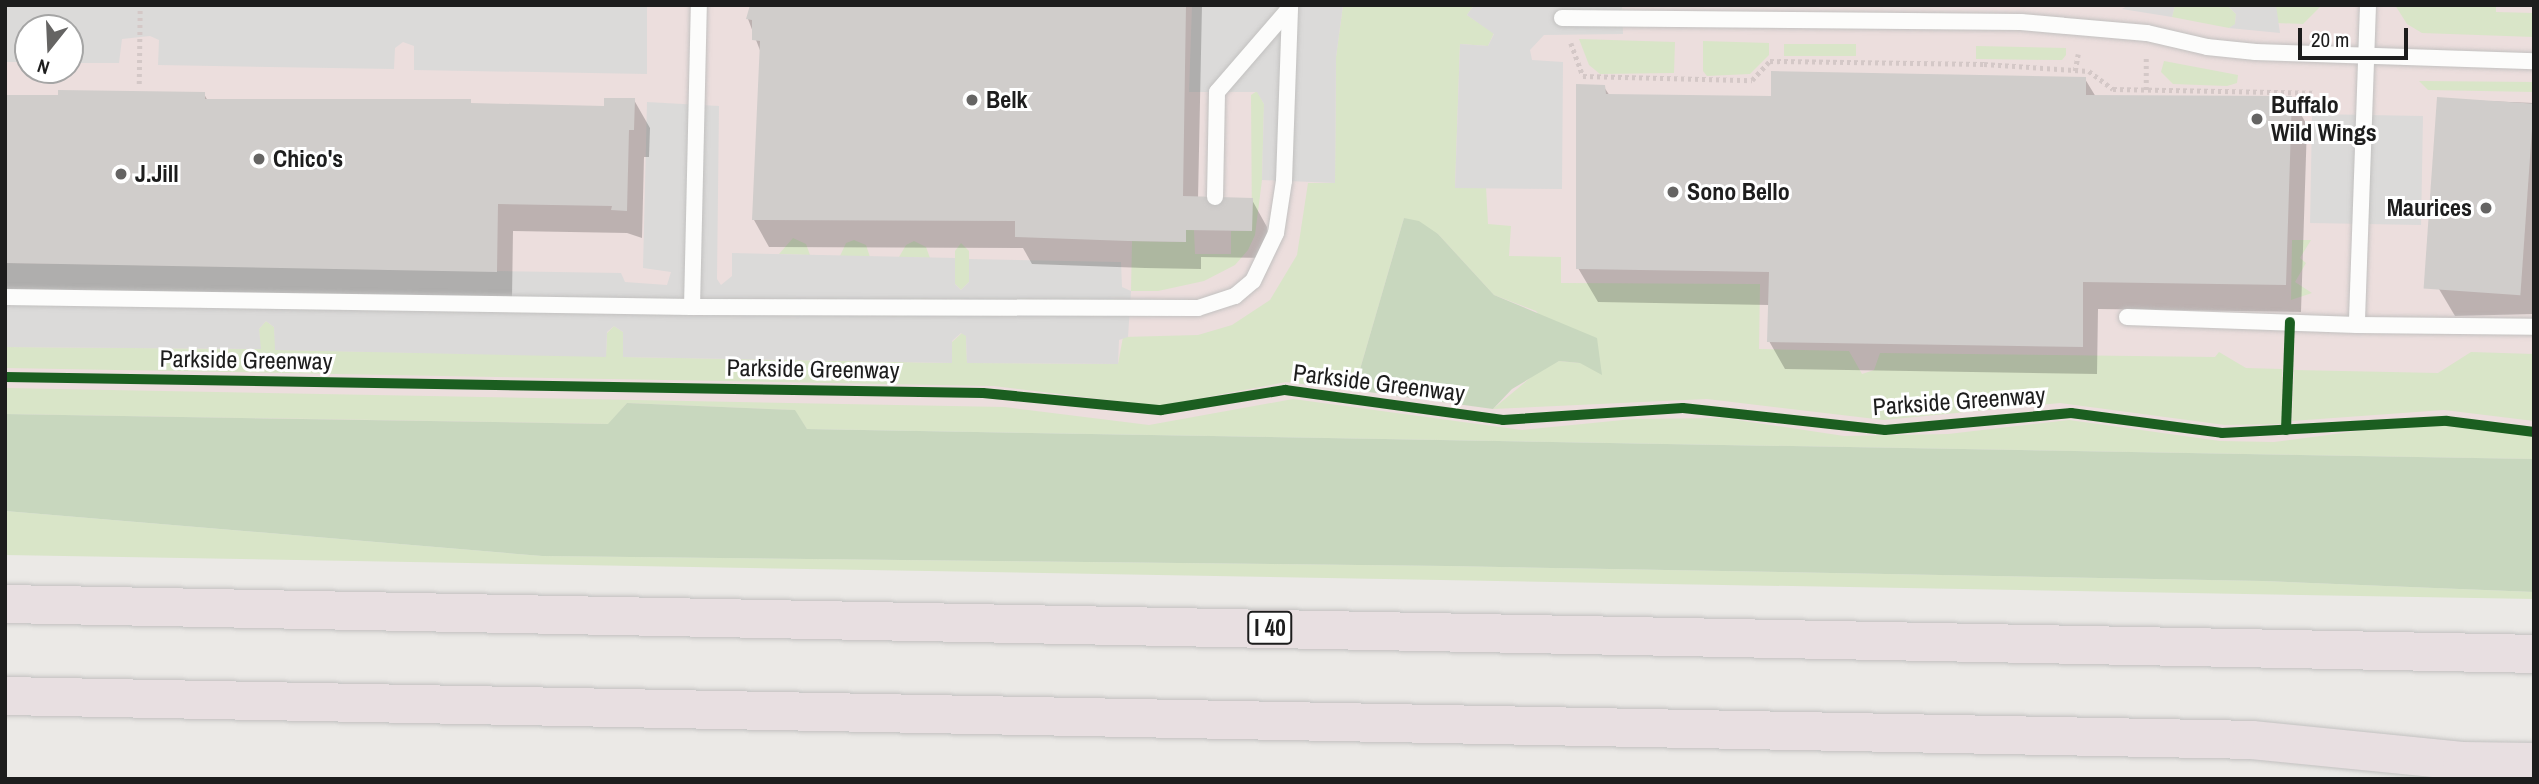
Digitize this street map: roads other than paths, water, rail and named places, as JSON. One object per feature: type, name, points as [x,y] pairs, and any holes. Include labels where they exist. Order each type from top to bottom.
[{"type":"highway","name":"I 40","points":[[5,604],[2534,654]]},
{"type":"highway","points":[[5,696],[2252,740],[2462,761],[2534,762]]},
{"type":"lane","points":[[692,307],[699,5]]},
{"type":"lane","points":[[2357,324],[2368,5]]},
{"type":"lane","points":[[5,297],[692,307],[1198,308],[1235,296],[1253,281],[1276,233],[1284,181],[1290,7]]},
{"type":"lane","points":[[1215,197],[1217,92],[1290,7]]},
{"type":"lane","points":[[1562,18],[2021,22],[2147,33],[2232,50],[2534,61]]},
{"type":"lane","points":[[2127,317],[2534,327]]},
{"type":"place","name":"Belk","points":[[972,100]]},
{"type":"place","name":"Buffalo Wild Wings","points":[[2257,119]]},
{"type":"place","name":"Chico's","points":[[259,159]]},
{"type":"place","name":"J.Jill","points":[[121,174]]},
{"type":"place","name":"Sono Bello","points":[[1673,192]]},
{"type":"place","name":"Maurices","points":[[2486,208]]}]
